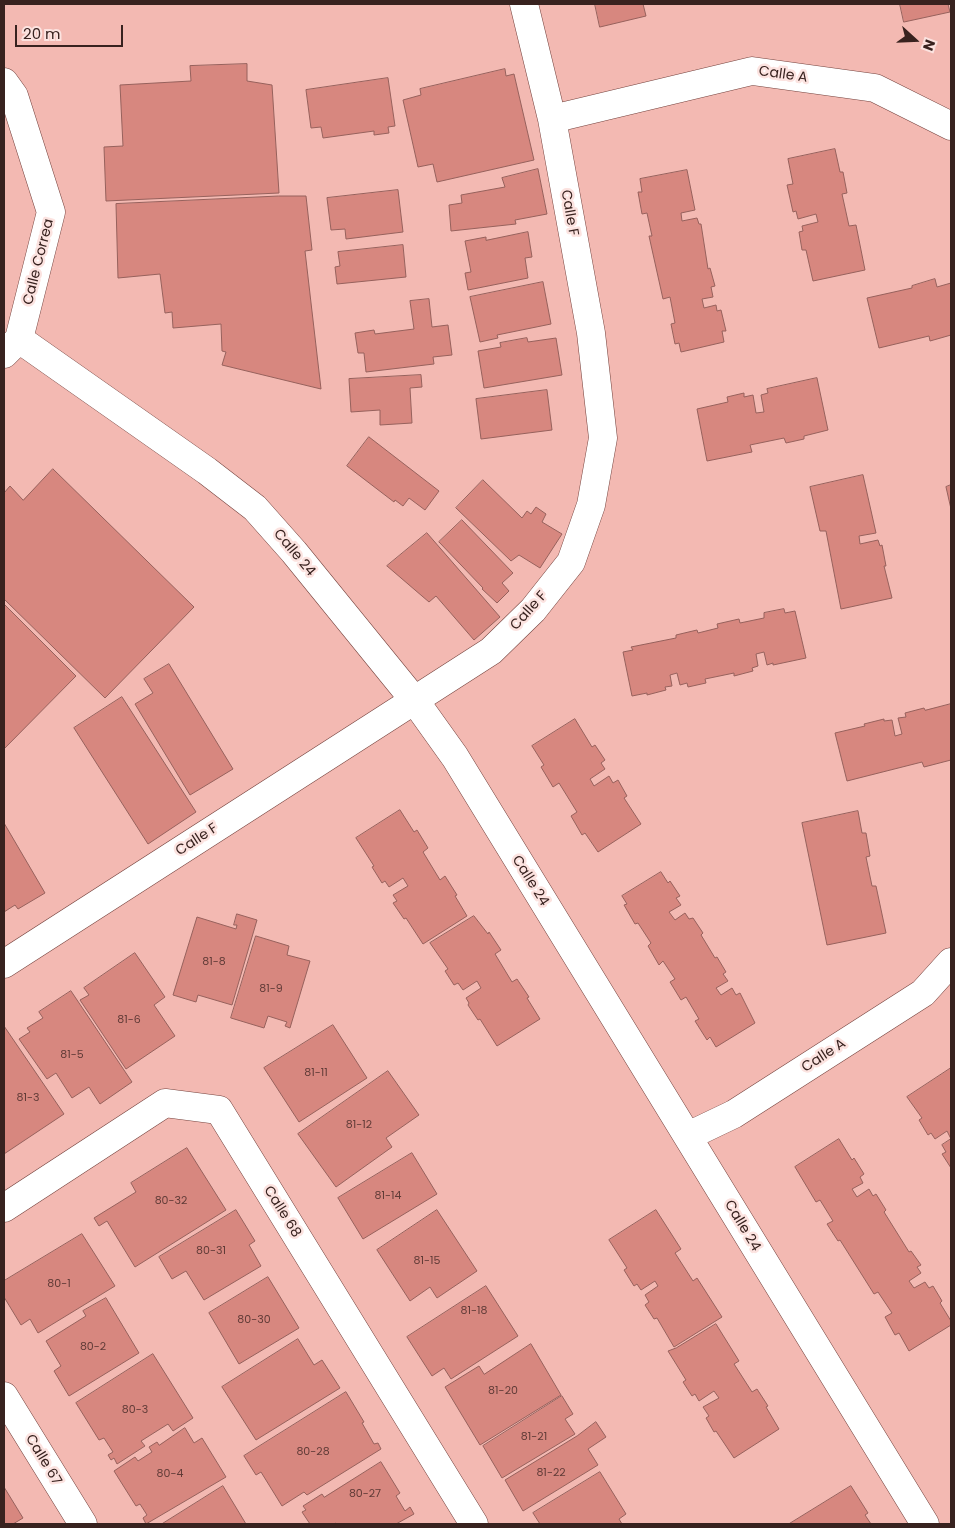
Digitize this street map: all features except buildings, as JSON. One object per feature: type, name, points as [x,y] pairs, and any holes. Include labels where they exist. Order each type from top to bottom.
[{"type":"street","name":"Calle F","points":[[4,964],[491,651],[534,610],[570,562],[591,505],[603,438],[591,334],[552,119],[524,4]]},
{"type":"street","name":"Calle A","points":[[552,119],[752,71],[875,88],[951,126]]},
{"type":"street","name":"Calle Correa","points":[[4,82],[14,96],[51,212],[11,347]]},
{"type":"street","name":"Calle 24","points":[[11,347],[207,471],[255,508],[294,552],[414,701],[454,757],[924,1524]]},
{"type":"street","name":"Calle A","points":[[688,1136],[734,1114],[923,992],[951,962]]},
{"type":"street","name":"Calle 68","points":[[4,1208],[165,1103],[219,1110],[474,1524]]},
{"type":"street","name":"Calle 67","points":[[4,1396],[82,1524]]}]
